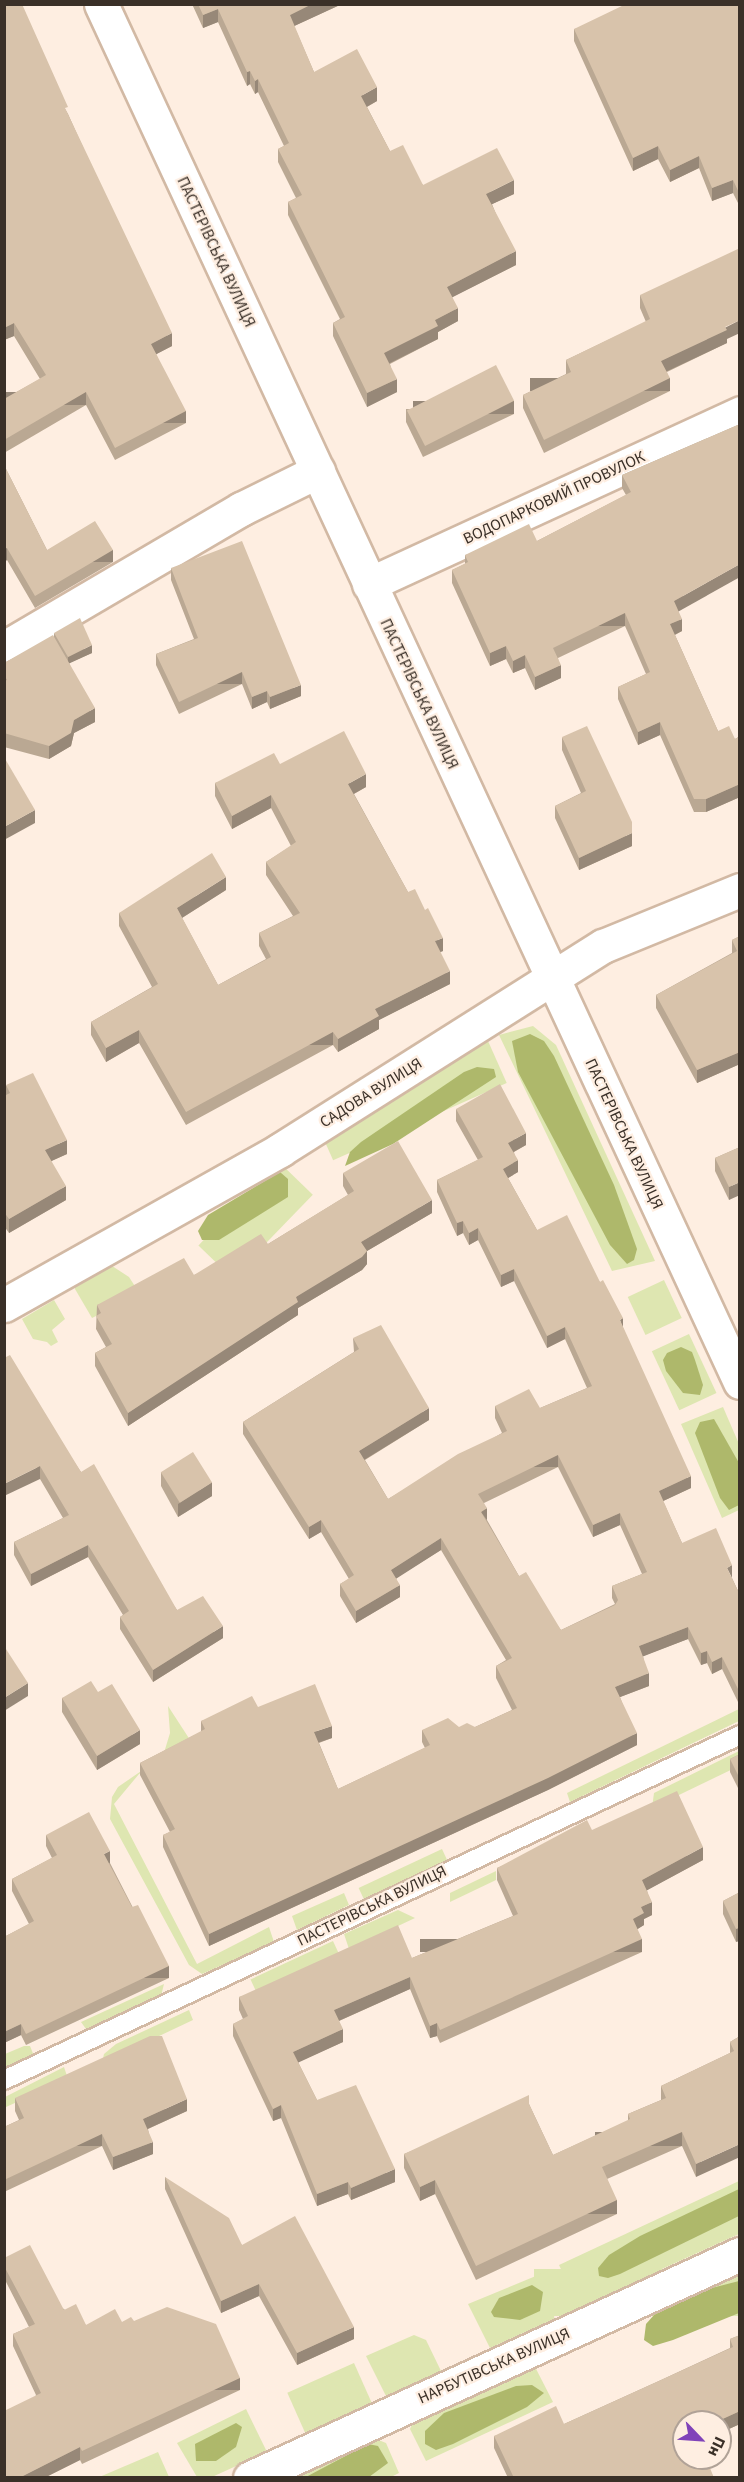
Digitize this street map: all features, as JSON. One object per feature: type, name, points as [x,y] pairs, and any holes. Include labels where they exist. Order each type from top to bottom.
[{"type":"street","name":"ПАСТЕРІВСЬКА ВУЛИЦЯ","points":[[101,4],[740,1382]]},
{"type":"street","name":"ВОДОПАРКОВИЙ ПРОВУЛОК","points":[[369,584],[740,413]]},
{"type":"street","points":[[4,648],[241,509],[318,471]]},
{"type":"street","name":"САДОВА ВУЛИЦЯ","points":[[4,1305],[280,1150],[603,946],[740,890]]},
{"type":"street","name":"НАРБУТІВСЬКА ВУЛИЦЯ","points":[[250,2478],[740,2254]]},
{"type":"lane","name":"ПАСТЕРІВСЬКА ВУЛИЦЯ","points":[[4,2080],[740,1735]]},
{"type":"green space","points":[[533,1026],[556,1045],[655,1261],[612,1271],[499,1035]]},
{"type":"green space","points":[[530,1034],[544,1041],[554,1056],[614,1185],[637,1249],[634,1260],[627,1264],[610,1245],[518,1072],[512,1041]]},
{"type":"green space","points":[[488,1041],[507,1083],[333,1160],[314,1118]]},
{"type":"green space","points":[[477,1067],[494,1069],[496,1077],[393,1144],[345,1166],[350,1152],[361,1142],[464,1072]]},
{"type":"green space","points":[[279,1162],[313,1195],[232,1278],[198,1245]]},
{"type":"green space","points":[[280,1172],[288,1179],[288,1197],[219,1240],[202,1240],[198,1231],[208,1215]]},
{"type":"green space","points":[[106,1262],[129,1277],[140,1294],[92,1318],[75,1289],[75,1281]]},
{"type":"green space","points":[[664,1280],[682,1318],[645,1335],[628,1297]]},
{"type":"green space","points":[[54,1300],[65,1319],[52,1330],[58,1342],[51,1346],[47,1342],[33,1339],[22,1319]]},
{"type":"green space","points":[[689,1334],[716,1393],[679,1410],[652,1351]]},
{"type":"green space","points":[[681,1347],[692,1352],[703,1385],[700,1395],[683,1393],[666,1371],[663,1360],[667,1353]]},
{"type":"green space","points":[[723,1407],[739,1444],[739,1510],[722,1518],[681,1424]]},
{"type":"green space","points":[[714,1419],[739,1463],[739,1505],[729,1510],[720,1498],[695,1433],[700,1422]]},
{"type":"green space","points":[[168,1706],[194,1746],[139,1774],[114,1804],[197,1964],[269,1927],[274,1942],[202,1974],[189,1965],[110,1819],[112,1797],[118,1787],[163,1756],[170,1733]]},
{"type":"green space","points":[[739,1709],[739,1721],[570,1802],[567,1793]]},
{"type":"green space","points":[[739,1751],[739,1766],[652,1808],[654,1793]]},
{"type":"green space","points":[[442,1849],[448,1862],[365,1901],[359,1888]]},
{"type":"green space","points":[[496,1871],[496,1880],[450,1902],[450,1893]]},
{"type":"green space","points":[[344,1893],[349,1905],[297,1930],[292,1916]]},
{"type":"green space","points":[[398,1910],[415,1918],[349,1949],[344,1934]]},
{"type":"green space","points":[[333,1941],[339,1954],[256,1992],[251,1979]]},
{"type":"green space","points":[[164,1984],[161,1996],[96,2027],[86,2029],[81,2022]]},
{"type":"green space","points":[[189,2010],[193,2020],[102,2063],[104,2054],[116,2044]]},
{"type":"green space","points":[[24,2046],[30,2046],[34,2056],[5,2068],[5,2054]]},
{"type":"green space","points":[[64,2067],[68,2079],[6,2107],[5,2097]]},
{"type":"green space","points":[[739,2181],[739,2234],[587,2303],[572,2292],[559,2265]]},
{"type":"green space","points":[[739,2189],[739,2216],[620,2274],[608,2278],[599,2276],[598,2268],[609,2255],[640,2236]]},
{"type":"green space","points":[[534,2269],[739,2269],[739,2316],[534,2316]]},
{"type":"green space","points":[[543,2273],[555,2305],[554,2319],[490,2348],[468,2304]]},
{"type":"green space","points":[[739,2281],[739,2313],[653,2346],[644,2340],[646,2324],[654,2315],[708,2289]]},
{"type":"green space","points":[[532,2285],[543,2292],[540,2311],[520,2320],[494,2317],[491,2312],[499,2298]]},
{"type":"green space","points":[[414,2335],[426,2340],[441,2371],[386,2396],[366,2356]]},
{"type":"green space","points":[[354,2363],[372,2403],[305,2433],[287,2393]]},
{"type":"green space","points":[[533,2363],[553,2402],[426,2461],[410,2429],[416,2416]]},
{"type":"green space","points":[[532,2385],[544,2393],[527,2407],[453,2444],[436,2450],[425,2444],[425,2431],[444,2413],[516,2386]]},
{"type":"green space","points":[[246,2409],[267,2452],[212,2477],[197,2477],[177,2443]]},
{"type":"green space","points":[[236,2423],[242,2427],[236,2447],[216,2461],[196,2461],[195,2444]]},
{"type":"green space","points":[[371,2437],[386,2443],[399,2473],[389,2478],[287,2478]]},
{"type":"green space","points":[[368,2444],[378,2446],[388,2463],[369,2477],[306,2477]]},
{"type":"green space","points":[[158,2452],[169,2477],[97,2478]]},
{"type":"building","points":[[4,4],[22,4],[68,107],[65,108],[172,333],[151,344],[186,411],[115,448],[86,392],[4,440],[4,399],[46,375],[14,323],[4,328]]},
{"type":"building","points":[[198,4],[312,4],[290,15],[314,72],[357,49],[377,87],[361,96],[390,151],[403,145],[423,185],[497,148],[514,180],[486,194],[516,251],[447,287],[458,308],[435,320],[438,326],[384,353],[397,379],[367,393],[333,323],[345,317],[288,202],[302,195],[278,149],[289,143],[258,79],[255,81],[250,71],[247,72],[218,9],[203,15]]},
{"type":"building","points":[[626,4],[740,4],[740,195],[733,180],[712,188],[699,156],[670,170],[658,146],[633,158],[574,29]]},
{"type":"building","points":[[740,248],[740,320],[725,327],[727,330],[661,361],[670,378],[544,440],[523,395],[571,372],[566,360],[650,319],[640,295]]},
{"type":"building","points":[[496,365],[514,401],[425,446],[407,410]]},
{"type":"building","points":[[740,424],[740,564],[674,601],[682,619],[670,624],[718,731],[729,726],[735,739],[740,736],[740,784],[706,799],[694,799],[660,722],[638,732],[618,687],[650,672],[625,613],[553,648],[561,665],[535,677],[525,655],[513,661],[506,646],[490,653],[452,570],[468,562],[465,555],[529,524],[537,541],[631,492],[622,475]]},
{"type":"building","points":[[4,465],[47,550],[95,521],[113,550],[35,596],[7,548],[4,549]]},
{"type":"building","points":[[242,541],[301,685],[270,697],[267,691],[252,697],[242,672],[179,702],[156,654],[198,638],[171,568]]},
{"type":"building","points":[[80,618],[92,645],[68,657],[54,633]]},
{"type":"building","points":[[53,635],[95,708],[74,720],[71,733],[49,746],[4,733],[4,681],[7,680],[4,675],[4,663]]},
{"type":"building","points":[[587,726],[632,822],[632,833],[579,858],[555,806],[586,791],[562,737]]},
{"type":"building","points":[[344,731],[366,774],[348,784],[408,892],[415,889],[425,910],[428,908],[443,938],[435,941],[450,971],[375,1009],[379,1016],[338,1039],[333,1032],[186,1112],[139,1030],[106,1048],[91,1022],[158,984],[119,913],[212,853],[226,877],[177,908],[218,985],[271,957],[259,933],[300,913],[266,862],[296,842],[271,795],[232,816],[215,783],[274,753],[280,764]]},
{"type":"building","points":[[4,757],[35,810],[4,827]]},
{"type":"building","points":[[740,936],[740,1052],[697,1070],[656,995],[737,951],[732,940]]},
{"type":"building","points":[[33,1073],[67,1140],[45,1150],[66,1186],[9,1219],[4,1212],[4,1096],[10,1093],[6,1085]]},
{"type":"building","points":[[500,1084],[526,1133],[508,1143],[518,1160],[503,1169],[537,1230],[567,1215],[600,1282],[603,1280],[623,1318],[620,1320],[691,1476],[659,1491],[682,1543],[716,1528],[732,1565],[727,1568],[740,1595],[740,1689],[722,1657],[712,1662],[707,1651],[701,1653],[688,1627],[639,1646],[649,1673],[615,1687],[637,1733],[548,1778],[209,1934],[163,1835],[175,1829],[140,1763],[205,1729],[201,1721],[252,1696],[258,1707],[315,1684],[332,1726],[314,1732],[338,1789],[430,1745],[422,1730],[448,1718],[459,1727],[467,1723],[475,1727],[517,1708],[496,1666],[512,1658],[441,1538],[391,1570],[400,1585],[356,1611],[340,1584],[354,1575],[321,1520],[309,1527],[243,1422],[359,1349],[353,1338],[381,1325],[429,1408],[359,1451],[388,1499],[458,1454],[507,1431],[495,1406],[529,1389],[540,1408],[592,1386],[565,1327],[547,1336],[514,1269],[501,1275],[478,1228],[469,1233],[463,1221],[457,1223],[437,1180],[483,1157],[456,1109]],"holes":[[[558,1455],[593,1525],[620,1513],[647,1572],[612,1586],[618,1600],[615,1605],[561,1630],[526,1572],[519,1576],[481,1512],[487,1508],[478,1494]]]},
{"type":"building","points":[[398,1141],[432,1200],[361,1242],[367,1251],[362,1257],[296,1297],[298,1302],[128,1413],[95,1353],[112,1344],[96,1316],[101,1313],[97,1305],[184,1258],[194,1275],[261,1234],[268,1244],[354,1191],[343,1173]]},
{"type":"building","points":[[740,1147],[740,1182],[729,1187],[715,1158]]},
{"type":"building","points":[[10,1355],[81,1472],[94,1464],[177,1610],[203,1596],[223,1626],[153,1670],[120,1617],[129,1611],[88,1545],[31,1574],[14,1542],[69,1515],[40,1466],[4,1484],[4,1358]]},
{"type":"building","points":[[193,1452],[212,1483],[180,1503],[161,1472]]},
{"type":"building","points":[[4,1646],[28,1683],[4,1698]]},
{"type":"building","points":[[91,1681],[98,1692],[112,1684],[140,1730],[97,1756],[62,1698]]},
{"type":"building","points":[[740,1754],[740,1779],[730,1759]]},
{"type":"building","points":[[677,1791],[703,1847],[642,1880],[652,1902],[641,1907],[644,1913],[633,1919],[642,1939],[440,2030],[437,2023],[430,2026],[410,1977],[334,2010],[343,2029],[293,2052],[317,2100],[356,2085],[395,2169],[351,2188],[348,2182],[317,2194],[281,2105],[273,2109],[233,2024],[248,2016],[239,1997],[398,1925],[412,1958],[518,1914],[497,1868],[587,1820],[592,1830]]},
{"type":"building","points":[[89,1812],[110,1851],[104,1854],[132,1907],[138,1905],[169,1966],[26,2034],[21,2024],[4,2032],[4,1937],[34,1921],[12,1879],[57,1855],[46,1835]]},
{"type":"building","points":[[740,1892],[740,1927],[736,1929],[723,1901]]},
{"type":"building","points":[[150,2036],[162,2036],[187,2099],[143,2119],[153,2142],[113,2157],[102,2134],[4,2180],[4,2127],[24,2118],[15,2098]]},
{"type":"building","points":[[740,2036],[740,2144],[696,2164],[682,2132],[602,2167],[617,2200],[476,2266],[435,2180],[420,2187],[404,2154],[529,2095],[529,2104],[553,2155],[630,2119],[628,2114],[666,2098],[661,2086],[734,2051],[730,2042]]},
{"type":"building","points":[[165,2177],[229,2218],[242,2245],[295,2216],[354,2327],[297,2353],[259,2284],[221,2301]]},
{"type":"building","points":[[30,2245],[64,2310],[76,2304],[86,2325],[115,2309],[122,2322],[131,2317],[134,2321],[167,2307],[216,2324],[240,2378],[82,2451],[80,2447],[19,2478],[4,2478],[4,2411],[41,2393],[13,2334],[35,2324],[4,2266],[4,2258]]},
{"type":"building","points":[[740,2335],[740,2411],[732,2415],[732,2410],[672,2410],[672,2470],[711,2470],[714,2478],[514,2478],[494,2436],[556,2406],[564,2424],[733,2347],[730,2339]]}]
